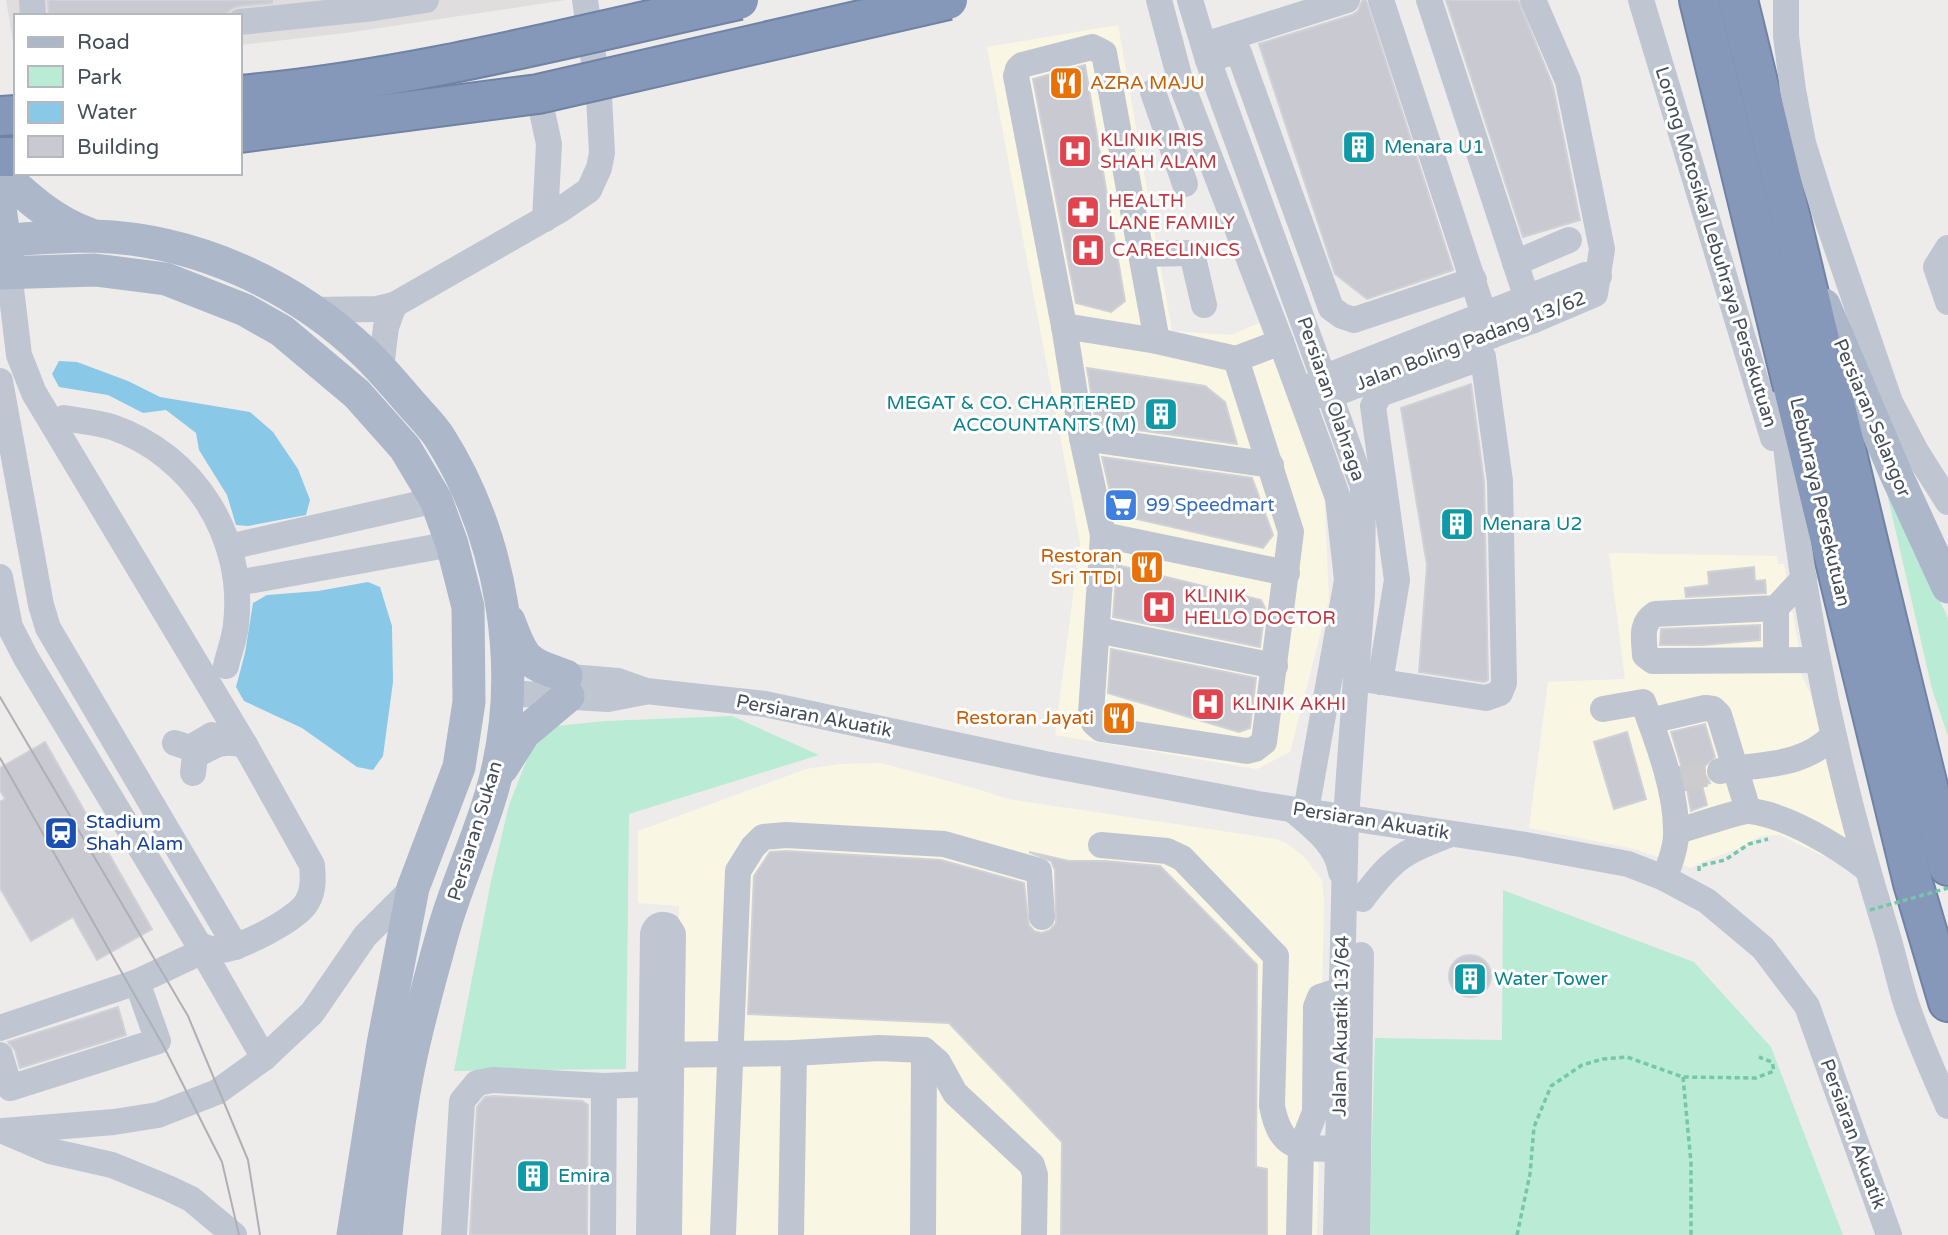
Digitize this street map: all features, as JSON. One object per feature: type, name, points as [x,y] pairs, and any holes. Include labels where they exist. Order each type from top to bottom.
[{"type":"highway","points":[[242,95],[373,77],[739,0]]},
{"type":"highway","points":[[242,133],[538,94],[948,0]]},
{"type":"highway","name":"Lebuhraya Persekutuan","points":[[1699,0],[1906,857],[1948,1002]]},
{"type":"highway","name":"Lebuhraya Persekutuan","points":[[1738,0],[1948,866]]},
{"type":"main road","points":[[0,172],[38,208],[71,228],[95,236]]},
{"type":"main road","points":[[0,208],[4,257]]},
{"type":"main road","name":"Persiaran Sukan","points":[[4,257],[95,236],[169,246],[211,257],[265,281],[314,310],[346,334],[381,368],[439,436],[473,500],[503,603],[500,683],[503,730],[495,780],[444,929],[407,1074],[386,1235]]},
{"type":"main road","name":"Persiaran Selangor","points":[[1799,248],[1895,472],[1948,587]]},
{"type":"main road","name":"Persiaran Sukan","points":[[4,257],[166,279],[245,310],[282,331],[357,394],[405,448],[436,500],[452,544],[468,607],[469,702],[459,767],[413,888],[383,1044],[353,1235]]},
{"type":"main road","points":[[495,780],[524,733],[567,686],[532,664],[520,652],[503,603]]},
{"type":"main road","points":[[459,767],[476,740],[500,683],[468,607]]},
{"type":"street","points":[[242,22],[426,0]]},
{"type":"street","points":[[314,310],[377,309],[394,305],[545,219],[589,190],[599,168],[602,152],[599,97],[585,0]]},
{"type":"street","name":"Persiaran Olahraga","points":[[1159,0],[1181,83],[1282,342],[1338,498],[1347,580],[1312,771],[1298,810]]},
{"type":"street","name":"Persiaran Olahraga","points":[[1189,0],[1363,487],[1362,595],[1368,680],[1349,780],[1355,819]]},
{"type":"street","points":[[1113,100],[1181,83],[1186,63],[1206,52],[1347,0]]},
{"type":"street","points":[[1206,52],[1239,53],[1331,308],[1354,320],[1482,307],[1381,0]]},
{"type":"street","points":[[1429,0],[1531,309]]},
{"type":"street","name":"Jalan Boling Padang 13/62","points":[[1328,386],[1482,307],[1531,309],[1595,294],[1602,249],[1568,81],[1533,0]]},
{"type":"street","name":"Lorong Motosikal Lebuhraya Persekutuan","points":[[1641,0],[1790,494]]},
{"type":"street","points":[[1786,0],[1786,36],[1793,89],[1803,143],[1819,196],[1890,402],[1917,453],[1948,502]]},
{"type":"street","points":[[1157,341],[1104,53],[1092,47],[1023,65],[1016,76],[1102,535],[1091,713],[1094,723],[1101,729],[1247,751],[1264,742],[1291,532],[1236,359]]},
{"type":"street","points":[[1153,92],[1185,184]]},
{"type":"street","points":[[543,116],[549,144],[545,219]]},
{"type":"street","points":[[1515,263],[1569,240]]},
{"type":"street","points":[[1948,248],[1936,267],[1948,302]]},
{"type":"street","points":[[1142,254],[1192,253],[1204,305]]},
{"type":"street","points":[[0,1028],[137,982],[201,948],[217,951],[236,947],[295,915],[307,904],[313,885],[312,864],[245,745],[34,393],[19,355],[4,257]]},
{"type":"street","points":[[381,368],[386,327],[394,305]]},
{"type":"street","name":"Jalan Boling Padang 13/62","points":[[1301,394],[1374,378],[1482,307]]},
{"type":"street","points":[[1774,308],[1790,494],[1833,736],[1867,869],[1906,1002],[1948,1106]]},
{"type":"street","points":[[1064,326],[1157,341],[1236,359],[1282,342]]},
{"type":"street","points":[[1483,357],[1500,481],[1504,683],[1500,693],[1486,698],[1368,680],[1397,580],[1373,406],[1380,394],[1483,357]]},
{"type":"street","points":[[1349,446],[1352,431],[1374,378]]},
{"type":"street","points":[[0,431],[1,388]]},
{"type":"street","points":[[1,388],[41,605],[48,628],[236,947]]},
{"type":"street","points":[[64,418],[111,427],[154,447],[187,474],[212,508],[229,547],[237,583],[236,625],[226,666]]},
{"type":"street","points":[[1082,438],[1271,466]]},
{"type":"street","points":[[229,547],[436,500]]},
{"type":"street","points":[[1102,535],[1287,573]]},
{"type":"street","points":[[237,583],[452,544]]},
{"type":"street","points":[[0,577],[10,626],[26,658],[201,948],[264,1058]]},
{"type":"street","points":[[1776,660],[1776,608],[1804,578]]},
{"type":"street","points":[[1776,608],[1656,614],[1647,620],[1643,628],[1645,655],[1653,661],[1818,660]]},
{"type":"street","points":[[1097,630],[1275,666]]},
{"type":"street","name":"Persiaran Akuatik","points":[[500,683],[567,686],[618,681],[646,691],[765,704],[1045,764],[1258,804],[1628,864],[1664,878],[1707,901],[1763,948],[1807,1006],[1889,1235]]},
{"type":"street","points":[[1602,709],[1643,702],[1674,780],[1676,831],[1671,860],[1664,878]]},
{"type":"street","points":[[1650,721],[1705,708],[1713,709],[1719,715],[1727,770],[1748,810]]},
{"type":"street","points":[[223,709],[221,723],[214,734],[188,755],[229,741],[245,745]]},
{"type":"street","points":[[1727,770],[1795,761],[1821,748],[1833,736]]},
{"type":"street","points":[[1258,804],[1281,795],[1300,783],[1312,771]]},
{"type":"street","points":[[1298,810],[1331,846],[1353,899],[1406,851],[1446,833],[1426,817],[1373,804],[1349,780]]},
{"type":"street","points":[[1676,831],[1748,810],[1811,833],[1842,849],[1867,869]]},
{"type":"street","name":"Jalan Akuatik 13/64","points":[[1355,819],[1353,899],[1357,1235]]},
{"type":"street","points":[[723,1234],[738,871],[753,847],[763,837],[786,835],[944,844],[968,850],[1039,871],[1042,917]]},
{"type":"street","points":[[1101,845],[1167,851],[1182,858],[1276,956],[1272,1106],[1276,1127],[1287,1141],[1301,1148],[1338,1149]]},
{"type":"street","points":[[2,1131],[114,1122],[158,1115],[217,1092],[264,1058],[312,1013],[365,936],[413,888]]},
{"type":"street","name":"Jalan Akuatik 13/64","points":[[1336,1235],[1342,990],[1353,899]]},
{"type":"street","points":[[0,1055],[10,1088],[158,1041],[137,982]]},
{"type":"street","points":[[1299,1235],[1301,1148],[1315,1112],[1316,1007],[1321,997],[1342,990]]},
{"type":"street","points":[[662,1055],[794,1054],[852,1049],[924,1050],[938,1062],[955,1093],[1032,1165],[1035,1175],[1034,1235]]},
{"type":"street","points":[[923,1235],[924,1050]]},
{"type":"street","points":[[792,1235],[794,1054]]},
{"type":"street","points":[[649,1235],[651,1084],[662,1055]]},
{"type":"street","points":[[662,1055],[669,1235]]},
{"type":"street","points":[[454,1235],[461,1101],[477,1083],[493,1080],[604,1086],[651,1084]]},
{"type":"street","points":[[603,1235],[604,1086]]},
{"type":"street","points":[[2,1131],[50,1150],[112,1165],[168,1188],[191,1199],[234,1235]]},
{"type":"path","points":[[1694,894],[1699,866],[1725,860],[1749,844],[1771,839]]},
{"type":"path","points":[[1870,909],[1948,888]]},
{"type":"path","points":[[1517,1235],[1530,1174],[1534,1128],[1551,1086],[1582,1065],[1627,1056],[1684,1077],[1756,1078],[1773,1071],[1772,1062],[1759,1057]]},
{"type":"path","points":[[1684,1077],[1690,1163],[1690,1235]]},
{"type":"shaded area","points":[[6,0],[566,0],[346,33],[242,45],[242,14],[14,14],[14,49]]},
{"type":"shaded area","points":[[1118,25],[1172,331],[1231,335],[1259,323],[1324,490],[1329,600],[1290,752],[1257,769],[1055,735],[1080,542],[987,47]]},
{"type":"shaded area","points":[[1609,553],[1777,556],[1778,564],[1784,564],[1801,660],[1801,674],[1821,716],[1864,884],[1840,860],[1823,856],[1780,835],[1761,836],[1691,868],[1634,849],[1529,828],[1548,682],[1625,679]]},
{"type":"shaded area","points":[[881,763],[1008,799],[1276,839],[1288,844],[1304,857],[1322,880],[1324,901],[1317,1235],[674,1235],[679,906],[638,903],[638,831],[806,769],[839,764]]},
{"type":"green space","points":[[1886,489],[1948,618],[1948,736],[1932,689]]},
{"type":"green space","points":[[732,716],[819,755],[629,814],[626,1069],[454,1071],[491,881],[509,805],[531,749],[556,726],[605,721]]},
{"type":"green space","points":[[1503,890],[1694,962],[1771,1047],[1843,1235],[1369,1235],[1375,1038],[1502,1040]]},
{"type":"water","points":[[59,361],[77,362],[128,381],[160,397],[250,412],[273,432],[298,469],[310,500],[306,515],[248,526],[236,525],[227,495],[199,450],[196,433],[166,410],[143,413],[108,395],[59,387],[52,374]]},
{"type":"water","points":[[368,582],[380,587],[392,626],[393,682],[383,756],[373,770],[357,767],[302,728],[244,701],[236,687],[253,603],[267,595],[318,591]]},
{"type":"building","points":[[48,0],[272,0],[272,3],[238,6],[226,14],[49,14]]},
{"type":"building","name":"Menara U1","points":[[1366,0],[1453,270],[1367,299],[1335,274],[1259,44],[1352,15],[1358,11],[1362,1]]},
{"type":"building","points":[[1446,0],[1518,0],[1553,86],[1580,220],[1523,237]]},
{"type":"building","points":[[1085,65],[1125,301],[1111,312],[1076,303],[1033,79]]},
{"type":"building","name":"MEGAT & CO. CHARTERED ACCOUNTANTS (M)","points":[[1087,368],[1205,386],[1225,402],[1237,444],[1096,424]]},
{"type":"building","name":"Menara U2","points":[[1471,384],[1484,482],[1488,680],[1484,682],[1419,672],[1427,565],[1401,408]]},
{"type":"building","points":[[1102,457],[1252,478],[1273,535],[1263,548],[1115,514]]},
{"type":"building","points":[[1117,565],[1261,600],[1265,608],[1260,647],[1113,617]]},
{"type":"building","points":[[1754,567],[1755,581],[1765,580],[1766,593],[1686,597],[1685,588],[1709,585],[1708,572]]},
{"type":"building","points":[[1760,625],[1760,640],[1703,645],[1660,645],[1661,629]]},
{"type":"building","points":[[1111,649],[1256,678],[1250,728],[1239,732],[1108,693]]},
{"type":"building","points":[[1705,724],[1715,757],[1705,766],[1705,774],[1710,783],[1702,785],[1707,805],[1691,811],[1685,778],[1671,732]]},
{"type":"building","points":[[1627,732],[1646,799],[1614,809],[1594,742]]},
{"type":"building","name":"Stadium Shah Alam","points":[[45,742],[152,929],[97,960],[73,917],[31,941],[0,888],[0,802],[5,799],[0,790],[0,768]]},
{"type":"building","points":[[770,852],[941,860],[1024,883],[1029,925],[1034,931],[1042,933],[1050,930],[1056,923],[1055,870],[1051,861],[1029,852],[1069,861],[1160,866],[1257,965],[1256,1167],[1267,1169],[1267,1235],[1061,1235],[1062,1142],[949,1023],[748,1014],[754,876]]},
{"type":"building","name":"Water Tower","points":[[1470,955],[1485,961],[1491,976],[1485,991],[1470,997],[1455,991],[1449,976],[1455,961]]},
{"type":"building","points":[[118,1007],[126,1035],[20,1068],[15,1050],[8,1042]]},
{"type":"building","name":"Emira","points":[[485,1097],[582,1101],[588,1105],[587,1235],[470,1235],[477,1107]]},
{"type":"tunnel","points":[[1680,779],[1719,771]]},
{"type":"tram line","points":[[0,697],[188,1016],[248,1160],[260,1235]]},
{"type":"tram line","points":[[0,758],[163,1045],[222,1162],[239,1235]]},
{"type":"place","name":"AZRA MAJU","points":[[1066,83]]},
{"type":"place","name":"Menara U1","points":[[1359,147]]},
{"type":"place","name":"KLINIK IRIS SHAH ALAM","points":[[1075,151]]},
{"type":"place","name":"HEALTH LANE FAMILY","points":[[1083,212]]},
{"type":"place","name":"CARECLINICS","points":[[1088,250]]},
{"type":"place","name":"MEGAT & CO. CHARTERED ACCOUNTANTS (M)","points":[[1161,414]]},
{"type":"place","name":"99 Speedmart","points":[[1121,505]]},
{"type":"place","name":"Menara U2","points":[[1457,524]]},
{"type":"place","name":"Restoran Sri TTDI","points":[[1147,567]]},
{"type":"place","name":"KLINIK HELLO DOCTOR","points":[[1159,607]]},
{"type":"place","name":"KLINIK AKHI","points":[[1208,704]]},
{"type":"place","name":"Restoran Jayati","points":[[1119,718]]},
{"type":"place","name":"Stadium Shah Alam","points":[[61,833]]},
{"type":"place","name":"Water Tower","points":[[1470,979]]},
{"type":"place","name":"Emira","points":[[533,1176]]}]
